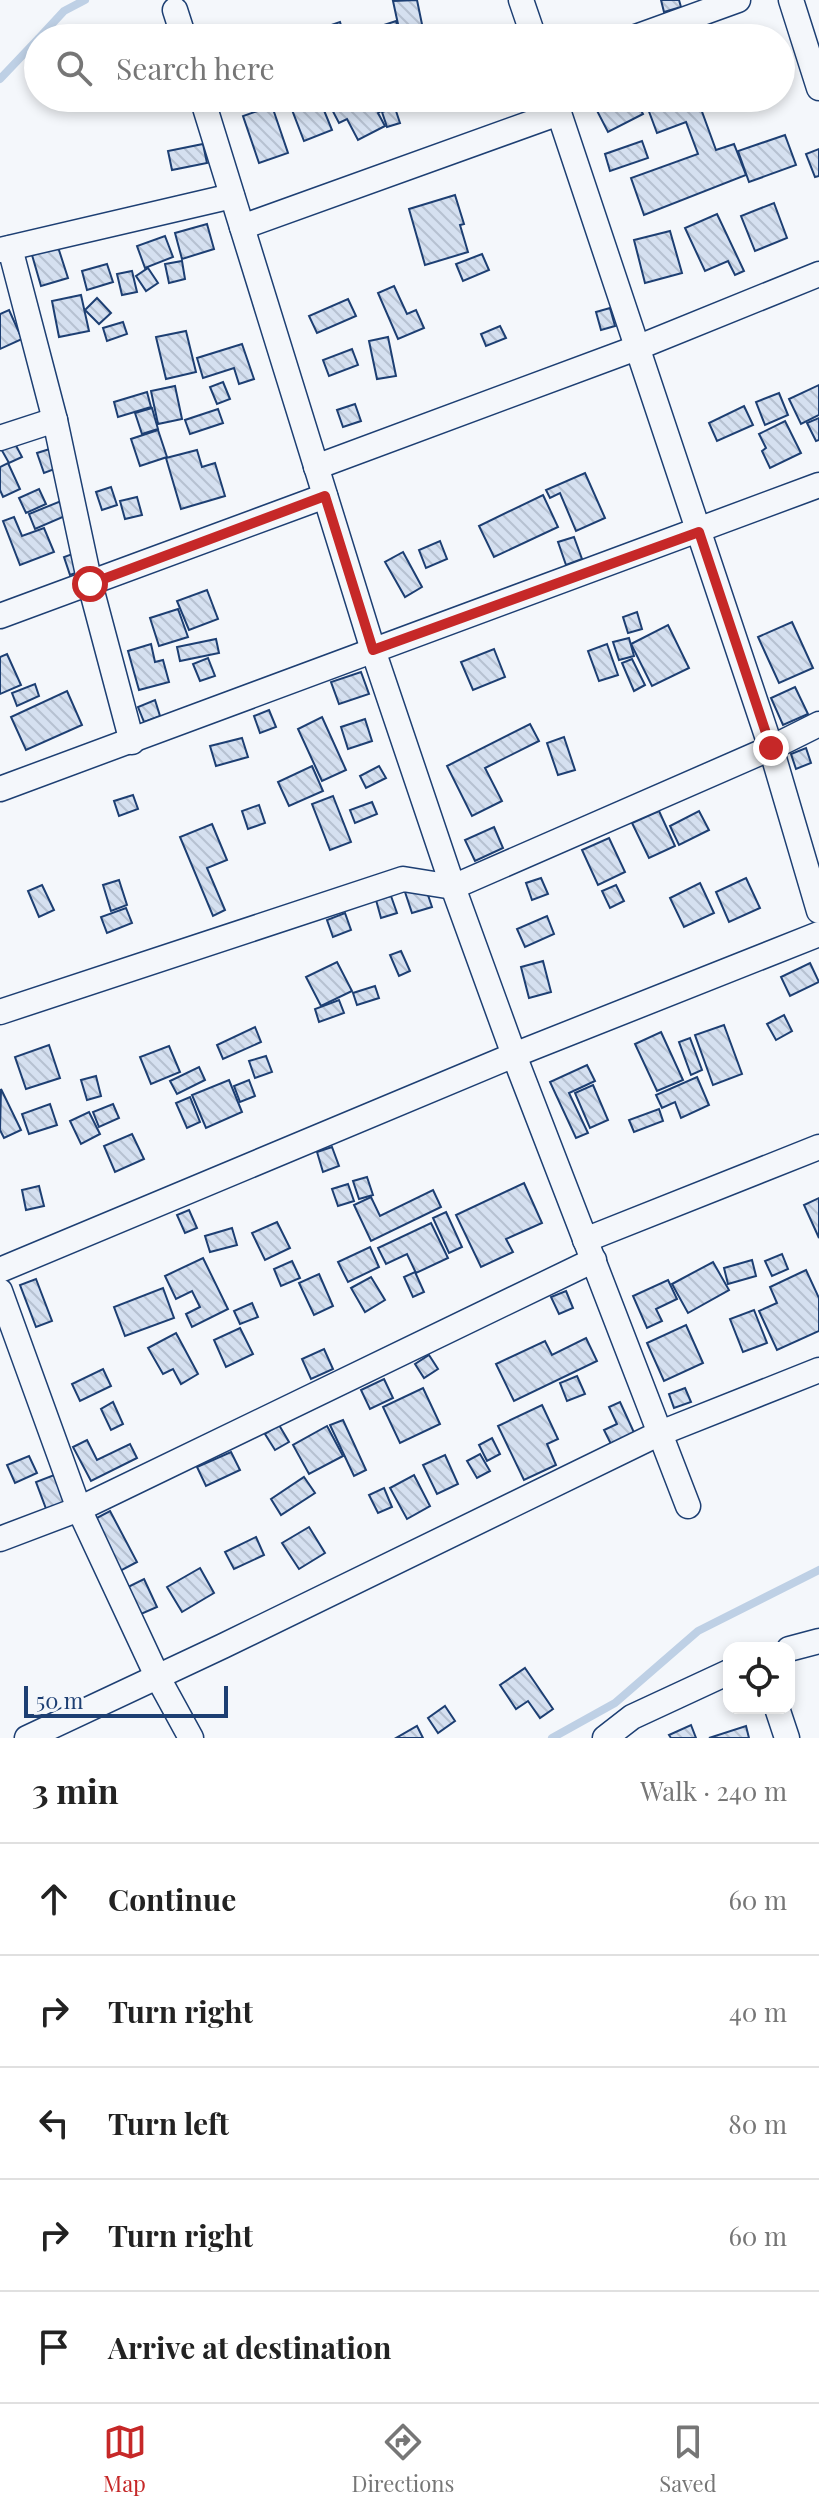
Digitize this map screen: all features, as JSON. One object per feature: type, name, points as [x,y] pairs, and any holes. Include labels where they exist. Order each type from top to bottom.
[{"type":"street","points":[[521,0],[529,24]]},
{"type":"street","points":[[672,24],[738,0]]},
{"type":"street","points":[[791,0],[819,88]]},
{"type":"street","points":[[175,10],[180,24]]},
{"type":"street","points":[[206,112],[373,650],[453,887],[514,1055],[688,1506]]},
{"type":"street","points":[[242,227],[538,112]]},
{"type":"street","points":[[558,112],[771,748],[819,911]]},
{"type":"street","points":[[132,742],[90,584],[55,420],[5,249],[232,196]]},
{"type":"street","points":[[316,467],[639,347],[819,274]]},
{"type":"street","points":[[0,438],[55,420]]},
{"type":"street","points":[[0,789],[819,485]]},
{"type":"street","points":[[0,616],[325,496]]},
{"type":"street","points":[[0,1012],[403,879],[453,887],[819,724]]},
{"type":"street","points":[[0,1270],[514,1055],[819,934]]},
{"type":"street","points":[[0,1539],[79,1509],[590,1250],[819,1147]]},
{"type":"street","points":[[0,1291],[79,1509],[157,1676],[191,1738]]},
{"type":"street","points":[[27,1738],[658,1434],[819,1370]]},
{"type":"street","points":[[795,1647],[819,1641]]},
{"type":"street","points":[[605,1738],[632,1717],[723,1675]]},
{"type":"street","points":[[779,1714],[787,1738]]},
{"type":"building","points":[[417,0],[422,24],[398,24],[393,1]]},
{"type":"building","points":[[661,0],[679,0],[681,7],[664,12]]},
{"type":"building","points":[[255,112],[274,112],[288,153],[259,163],[243,116]]},
{"type":"building","points":[[293,112],[325,112],[332,130],[304,141]]},
{"type":"building","points":[[333,112],[380,112],[385,126],[358,140],[347,119],[339,123]]},
{"type":"building","points":[[382,112],[396,112],[400,123],[387,127]]},
{"type":"building","points":[[598,112],[642,112],[643,114],[608,132]]},
{"type":"building","points":[[649,112],[702,112],[716,150],[734,144],[746,175],[644,215],[631,178],[698,154],[686,122],[657,133]]},
{"type":"building","points":[[785,135],[796,165],[749,182],[738,151]]},
{"type":"building","points":[[642,141],[648,158],[610,171],[605,154]]},
{"type":"building","points":[[203,144],[207,163],[172,170],[168,151]]},
{"type":"building","points":[[819,149],[819,176],[815,177],[806,154]]},
{"type":"building","points":[[455,195],[468,252],[425,265],[409,209]]},
{"type":"building","points":[[774,203],[787,238],[755,251],[741,216]]},
{"type":"building","points":[[717,214],[744,271],[735,275],[728,261],[705,271],[685,228]]},
{"type":"building","points":[[207,224],[214,249],[182,259],[175,233]]},
{"type":"building","points":[[670,231],[682,273],[645,283],[634,240]]},
{"type":"building","points":[[165,236],[173,257],[145,268],[137,246]]},
{"type":"building","points":[[58,247],[68,278],[41,286],[32,255]]},
{"type":"building","points":[[482,254],[489,270],[463,281],[456,264]]},
{"type":"building","points":[[182,261],[185,279],[169,283],[165,264]]},
{"type":"building","points":[[107,264],[113,282],[87,290],[82,271]]},
{"type":"building","points":[[148,268],[158,283],[146,291],[136,276]]},
{"type":"building","points":[[132,271],[137,292],[122,295],[117,274]]},
{"type":"building","points":[[394,286],[407,314],[416,310],[424,328],[398,339],[378,293]]},
{"type":"building","points":[[81,295],[89,331],[59,337],[52,301]]},
{"type":"building","points":[[97,298],[111,313],[99,324],[85,310]]},
{"type":"building","points":[[348,299],[356,316],[317,333],[309,316]]},
{"type":"building","points":[[610,308],[615,326],[601,330],[596,312]]},
{"type":"building","points":[[9,310],[22,339],[0,349],[0,314]]},
{"type":"building","points":[[123,322],[127,334],[107,341],[103,328]]},
{"type":"building","points":[[500,326],[506,338],[486,346],[481,334]]},
{"type":"building","points":[[186,331],[196,372],[166,379],[156,337]]},
{"type":"building","points":[[388,337],[396,376],[377,379],[369,341]]},
{"type":"building","points":[[242,344],[254,379],[239,384],[234,368],[203,378],[197,358]]},
{"type":"building","points":[[352,349],[358,365],[329,376],[323,360]]},
{"type":"building","points":[[223,382],[230,399],[217,404],[210,387]]},
{"type":"building","points":[[819,385],[819,415],[801,424],[789,399]]},
{"type":"building","points":[[175,386],[182,419],[158,424],[151,391]]},
{"type":"building","points":[[147,392],[151,407],[118,417],[114,402]]},
{"type":"building","points":[[779,393],[788,415],[765,425],[756,402]]},
{"type":"building","points":[[355,404],[361,421],[343,427],[337,410]]},
{"type":"building","points":[[744,406],[753,425],[717,441],[709,423]]},
{"type":"building","points":[[152,408],[158,429],[142,434],[135,413]]},
{"type":"building","points":[[218,409],[223,423],[190,434],[185,420]]},
{"type":"building","points":[[819,418],[819,440],[816,441],[807,423]]},
{"type":"building","points":[[785,421],[801,453],[770,468],[759,434]]},
{"type":"building","points":[[158,430],[167,457],[140,466],[131,439]]},
{"type":"building","points":[[12,438],[22,457],[9,463],[0,447]]},
{"type":"building","points":[[53,448],[60,467],[44,473],[37,453]]},
{"type":"building","points":[[197,450],[202,467],[215,463],[225,496],[181,509],[166,458]]},
{"type":"building","points":[[8,463],[20,489],[3,497],[0,467]]},
{"type":"building","points":[[585,473],[605,518],[576,531],[560,493],[550,498],[546,490]]},
{"type":"building","points":[[111,487],[117,505],[102,510],[96,492]]},
{"type":"building","points":[[39,489],[46,504],[26,513],[19,498]]},
{"type":"building","points":[[543,495],[558,527],[494,557],[479,526]]},
{"type":"building","points":[[137,497],[142,515],[125,519],[120,501]]},
{"type":"building","points":[[66,499],[72,513],[35,529],[29,514]]},
{"type":"building","points":[[14,517],[22,536],[44,528],[54,552],[20,565],[3,521]]},
{"type":"building","points":[[574,537],[582,559],[566,565],[558,542]]},
{"type":"building","points":[[440,541],[447,559],[426,568],[419,550]]},
{"type":"building","points":[[78,552],[84,570],[70,575],[64,557]]},
{"type":"building","points":[[403,552],[422,587],[405,597],[385,562]]},
{"type":"building","points":[[207,590],[218,619],[189,630],[177,601]]},
{"type":"building","points":[[178,609],[188,637],[159,646],[150,618]]},
{"type":"building","points":[[637,612],[642,629],[628,633],[623,617]]},
{"type":"building","points":[[792,622],[813,668],[779,683],[758,637]]},
{"type":"building","points":[[668,625],[689,668],[652,686],[631,644]]},
{"type":"building","points":[[629,638],[634,656],[619,660],[613,642]]},
{"type":"building","points":[[216,639],[219,653],[180,661],[177,647]]},
{"type":"building","points":[[151,644],[155,662],[163,660],[169,682],[139,690],[128,651]]},
{"type":"building","points":[[607,644],[618,675],[599,681],[588,651]]},
{"type":"building","points":[[494,649],[505,677],[473,690],[461,662]]},
{"type":"building","points":[[7,654],[21,685],[0,694],[0,657]]},
{"type":"building","points":[[208,658],[215,676],[200,681],[193,664]]},
{"type":"building","points":[[632,659],[645,685],[634,691],[622,663]]},
{"type":"building","points":[[361,672],[369,694],[339,704],[331,682]]},
{"type":"building","points":[[35,684],[39,696],[17,706],[12,693]]},
{"type":"building","points":[[795,687],[808,714],[783,725],[771,698]]},
{"type":"building","points":[[67,691],[82,725],[26,750],[11,717]]},
{"type":"building","points":[[155,700],[160,716],[144,722],[138,707]]},
{"type":"building","points":[[269,710],[276,727],[260,733],[254,716]]},
{"type":"building","points":[[322,717],[346,770],[322,781],[298,729]]},
{"type":"building","points":[[365,719],[372,741],[348,749],[341,727]]},
{"type":"building","points":[[530,724],[539,741],[485,768],[502,801],[472,816],[447,766]]},
{"type":"building","points":[[564,737],[575,770],[558,775],[547,743]]},
{"type":"building","points":[[242,738],[248,757],[216,766],[210,746]]},
{"type":"building","points":[[806,748],[811,763],[796,769],[791,754]]},
{"type":"building","points":[[312,766],[323,791],[289,806],[278,782]]},
{"type":"building","points":[[379,766],[386,778],[366,788],[360,776]]},
{"type":"building","points":[[133,795],[138,809],[119,816],[114,801]]},
{"type":"building","points":[[333,796],[351,842],[330,850],[312,804]]},
{"type":"building","points":[[372,802],[377,814],[355,823],[350,810]]},
{"type":"building","points":[[259,805],[265,823],[248,829],[242,811]]},
{"type":"building","points":[[659,811],[675,846],[649,858],[632,823]]},
{"type":"building","points":[[699,811],[709,830],[679,845],[670,826]]},
{"type":"building","points":[[212,824],[227,860],[207,868],[225,910],[213,916],[180,837]]},
{"type":"building","points":[[494,827],[503,848],[475,861],[465,840]]},
{"type":"building","points":[[609,838],[625,872],[598,885],[582,850]]},
{"type":"building","points":[[541,878],[548,894],[532,900],[526,883]]},
{"type":"building","points":[[746,878],[760,908],[729,922],[716,892]]},
{"type":"building","points":[[119,880],[127,905],[111,911],[103,885]]},
{"type":"building","points":[[700,883],[714,913],[684,927],[670,898]]},
{"type":"building","points":[[42,885],[54,910],[39,917],[28,891]]},
{"type":"building","points":[[616,885],[624,901],[610,908],[602,891]]},
{"type":"building","points":[[425,886],[432,907],[412,913],[405,892]]},
{"type":"building","points":[[391,896],[397,913],[381,918],[376,900]]},
{"type":"building","points":[[126,908],[132,923],[107,933],[101,917]]},
{"type":"building","points":[[345,913],[351,930],[333,937],[327,920]]},
{"type":"building","points":[[547,916],[554,934],[525,947],[517,929]]},
{"type":"building","points":[[401,951],[410,971],[399,976],[390,955]]},
{"type":"building","points":[[543,961],[551,992],[529,998],[521,967]]},
{"type":"building","points":[[337,962],[352,991],[321,1006],[306,977]]},
{"type":"building","points":[[810,963],[819,982],[790,996],[781,977]]},
{"type":"building","points":[[375,986],[379,998],[357,1005],[353,993]]},
{"type":"building","points":[[339,1000],[344,1013],[319,1022],[315,1009]]},
{"type":"building","points":[[784,1015],[792,1031],[776,1040],[767,1024]]},
{"type":"building","points":[[724,1025],[742,1074],[713,1085],[695,1035]]},
{"type":"building","points":[[255,1027],[261,1042],[223,1059],[217,1045]]},
{"type":"building","points":[[661,1032],[683,1080],[657,1091],[635,1044]]},
{"type":"building","points":[[690,1038],[702,1070],[691,1075],[679,1042]]},
{"type":"building","points":[[49,1045],[60,1078],[26,1089],[15,1057]]},
{"type":"building","points":[[169,1046],[180,1072],[151,1084],[140,1057]]},
{"type":"building","points":[[266,1056],[272,1072],[255,1078],[249,1061]]},
{"type":"building","points":[[587,1065],[595,1081],[569,1093],[588,1133],[576,1138],[550,1082]]},
{"type":"building","points":[[199,1067],[205,1080],[177,1094],[170,1081]]},
{"type":"building","points":[[96,1076],[101,1096],[87,1100],[81,1080]]},
{"type":"building","points":[[697,1077],[709,1105],[681,1118],[675,1102],[662,1108],[656,1095]]},
{"type":"building","points":[[229,1080],[242,1112],[206,1128],[192,1095]]},
{"type":"building","points":[[249,1080],[255,1096],[240,1102],[234,1086]]},
{"type":"building","points":[[593,1085],[608,1120],[590,1128],[575,1093]]},
{"type":"building","points":[[1,1089],[21,1130],[4,1138],[0,1130]]},
{"type":"building","points":[[190,1097],[200,1122],[187,1128],[176,1103]]},
{"type":"building","points":[[50,1104],[57,1125],[29,1134],[22,1114]]},
{"type":"building","points":[[113,1104],[119,1118],[99,1127],[93,1112]]},
{"type":"building","points":[[659,1109],[663,1121],[634,1132],[629,1120]]},
{"type":"building","points":[[89,1112],[100,1134],[81,1144],[70,1121]]},
{"type":"building","points":[[132,1134],[144,1159],[115,1172],[104,1146]]},
{"type":"building","points":[[332,1147],[339,1166],[323,1172],[317,1152]]},
{"type":"building","points":[[367,1177],[373,1195],[359,1199],[353,1181]]},
{"type":"building","points":[[524,1183],[542,1223],[506,1239],[513,1252],[481,1267],[456,1215]]},
{"type":"building","points":[[348,1184],[354,1201],[338,1206],[332,1189]]},
{"type":"building","points":[[39,1186],[44,1206],[26,1210],[22,1190]]},
{"type":"building","points":[[433,1190],[441,1207],[371,1241],[354,1205],[371,1197],[380,1216]]},
{"type":"building","points":[[819,1198],[819,1238],[804,1205]]},
{"type":"building","points":[[189,1210],[197,1228],[185,1233],[177,1215]]},
{"type":"building","points":[[446,1212],[462,1247],[449,1253],[433,1218]]},
{"type":"building","points":[[277,1222],[290,1248],[265,1260],[252,1233]]},
{"type":"building","points":[[431,1223],[448,1258],[416,1273],[407,1254],[386,1264],[378,1248]]},
{"type":"building","points":[[232,1228],[237,1245],[210,1252],[205,1236]]},
{"type":"building","points":[[370,1247],[379,1267],[348,1282],[338,1262]]},
{"type":"building","points":[[782,1254],[788,1269],[772,1276],[765,1261]]},
{"type":"building","points":[[203,1258],[228,1309],[192,1327],[186,1314],[200,1307],[192,1291],[176,1299],[165,1276]]},
{"type":"building","points":[[752,1260],[756,1276],[728,1284],[724,1268]]},
{"type":"building","points":[[292,1261],[300,1278],[281,1286],[274,1269]]},
{"type":"building","points":[[713,1262],[729,1290],[688,1313],[672,1284]]},
{"type":"building","points":[[806,1270],[819,1298],[819,1331],[777,1350],[759,1311],[777,1303],[770,1287]]},
{"type":"building","points":[[415,1272],[424,1292],[413,1297],[404,1277]]},
{"type":"building","points":[[319,1274],[333,1306],[314,1315],[299,1283]]},
{"type":"building","points":[[371,1277],[385,1300],[365,1312],[351,1288]]},
{"type":"building","points":[[36,1279],[52,1321],[36,1327],[20,1285]]},
{"type":"building","points":[[668,1280],[677,1299],[656,1309],[662,1321],[647,1328],[633,1296]]},
{"type":"building","points":[[163,1288],[174,1318],[125,1336],[114,1307]]},
{"type":"building","points":[[566,1291],[573,1308],[559,1314],[551,1297]]},
{"type":"building","points":[[252,1303],[258,1317],[240,1324],[234,1311]]},
{"type":"building","points":[[754,1310],[767,1343],[743,1352],[730,1319]]},
{"type":"building","points":[[686,1325],[703,1363],[664,1381],[647,1343]]},
{"type":"building","points":[[240,1328],[253,1354],[226,1367],[214,1340]]},
{"type":"building","points":[[176,1333],[198,1374],[181,1384],[173,1369],[163,1374],[148,1348]]},
{"type":"building","points":[[586,1338],[597,1361],[514,1401],[496,1364],[545,1341],[552,1355]]},
{"type":"building","points":[[324,1349],[333,1369],[311,1379],[302,1359]]},
{"type":"building","points":[[429,1355],[438,1369],[424,1378],[415,1364]]},
{"type":"building","points":[[103,1369],[111,1386],[80,1401],[72,1384]]},
{"type":"building","points":[[577,1376],[585,1394],[567,1401],[560,1383]]},
{"type":"building","points":[[384,1379],[393,1398],[370,1409],[361,1390]]},
{"type":"building","points":[[423,1388],[440,1424],[400,1443],[383,1407]]},
{"type":"building","points":[[685,1388],[691,1402],[674,1408],[669,1394]]},
{"type":"building","points":[[113,1402],[123,1424],[111,1430],[101,1409]]},
{"type":"building","points":[[620,1402],[637,1439],[614,1450],[604,1430],[617,1424],[609,1407]]},
{"type":"building","points":[[542,1405],[558,1439],[547,1444],[556,1465],[524,1480],[498,1426]]},
{"type":"building","points":[[343,1420],[366,1470],[354,1476],[330,1425]]},
{"type":"building","points":[[279,1425],[289,1442],[275,1450],[265,1434]]},
{"type":"building","points":[[327,1426],[343,1456],[309,1474],[293,1445]]},
{"type":"building","points":[[492,1438],[500,1454],[487,1461],[479,1445]]},
{"type":"building","points":[[87,1440],[97,1460],[130,1444],[137,1458],[91,1481],[73,1447]]},
{"type":"building","points":[[231,1452],[240,1470],[206,1486],[197,1467]]},
{"type":"building","points":[[480,1454],[490,1471],[477,1478],[467,1461]]},
{"type":"building","points":[[445,1455],[458,1484],[437,1494],[423,1465]]},
{"type":"building","points":[[29,1456],[37,1473],[15,1483],[7,1465]]},
{"type":"building","points":[[62,1472],[74,1504],[48,1514],[36,1482]]},
{"type":"building","points":[[414,1475],[430,1506],[407,1519],[390,1488]]},
{"type":"building","points":[[304,1477],[315,1493],[281,1515],[271,1499]]},
{"type":"building","points":[[384,1488],[392,1507],[378,1513],[369,1495]]},
{"type":"building","points":[[110,1511],[137,1562],[120,1571],[93,1520]]},
{"type":"building","points":[[309,1527],[325,1553],[299,1569],[282,1543]]},
{"type":"building","points":[[256,1537],[264,1555],[234,1569],[225,1552]]},
{"type":"building","points":[[200,1568],[214,1593],[182,1612],[167,1587]]},
{"type":"building","points":[[144,1579],[157,1607],[141,1614],[128,1587]]},
{"type":"building","points":[[525,1668],[553,1709],[540,1718],[528,1701],[516,1709],[500,1685]]},
{"type":"building","points":[[445,1706],[455,1721],[438,1733],[428,1718]]},
{"type":"building","points":[[691,1725],[696,1738],[671,1738],[669,1735]]},
{"type":"building","points":[[417,1726],[423,1738],[396,1738]]},
{"type":"building","points":[[746,1726],[749,1738],[709,1738]]},
{"type":"waterway","points":[[52,24],[64,11],[85,0]]},
{"type":"waterway","points":[[0,79],[24,54]]},
{"type":"waterway","points":[[552,1738],[615,1703],[698,1631],[819,1570]]},
{"type":"route","points":[[90,584],[325,496],[373,650],[699,532],[771,748]]}]
